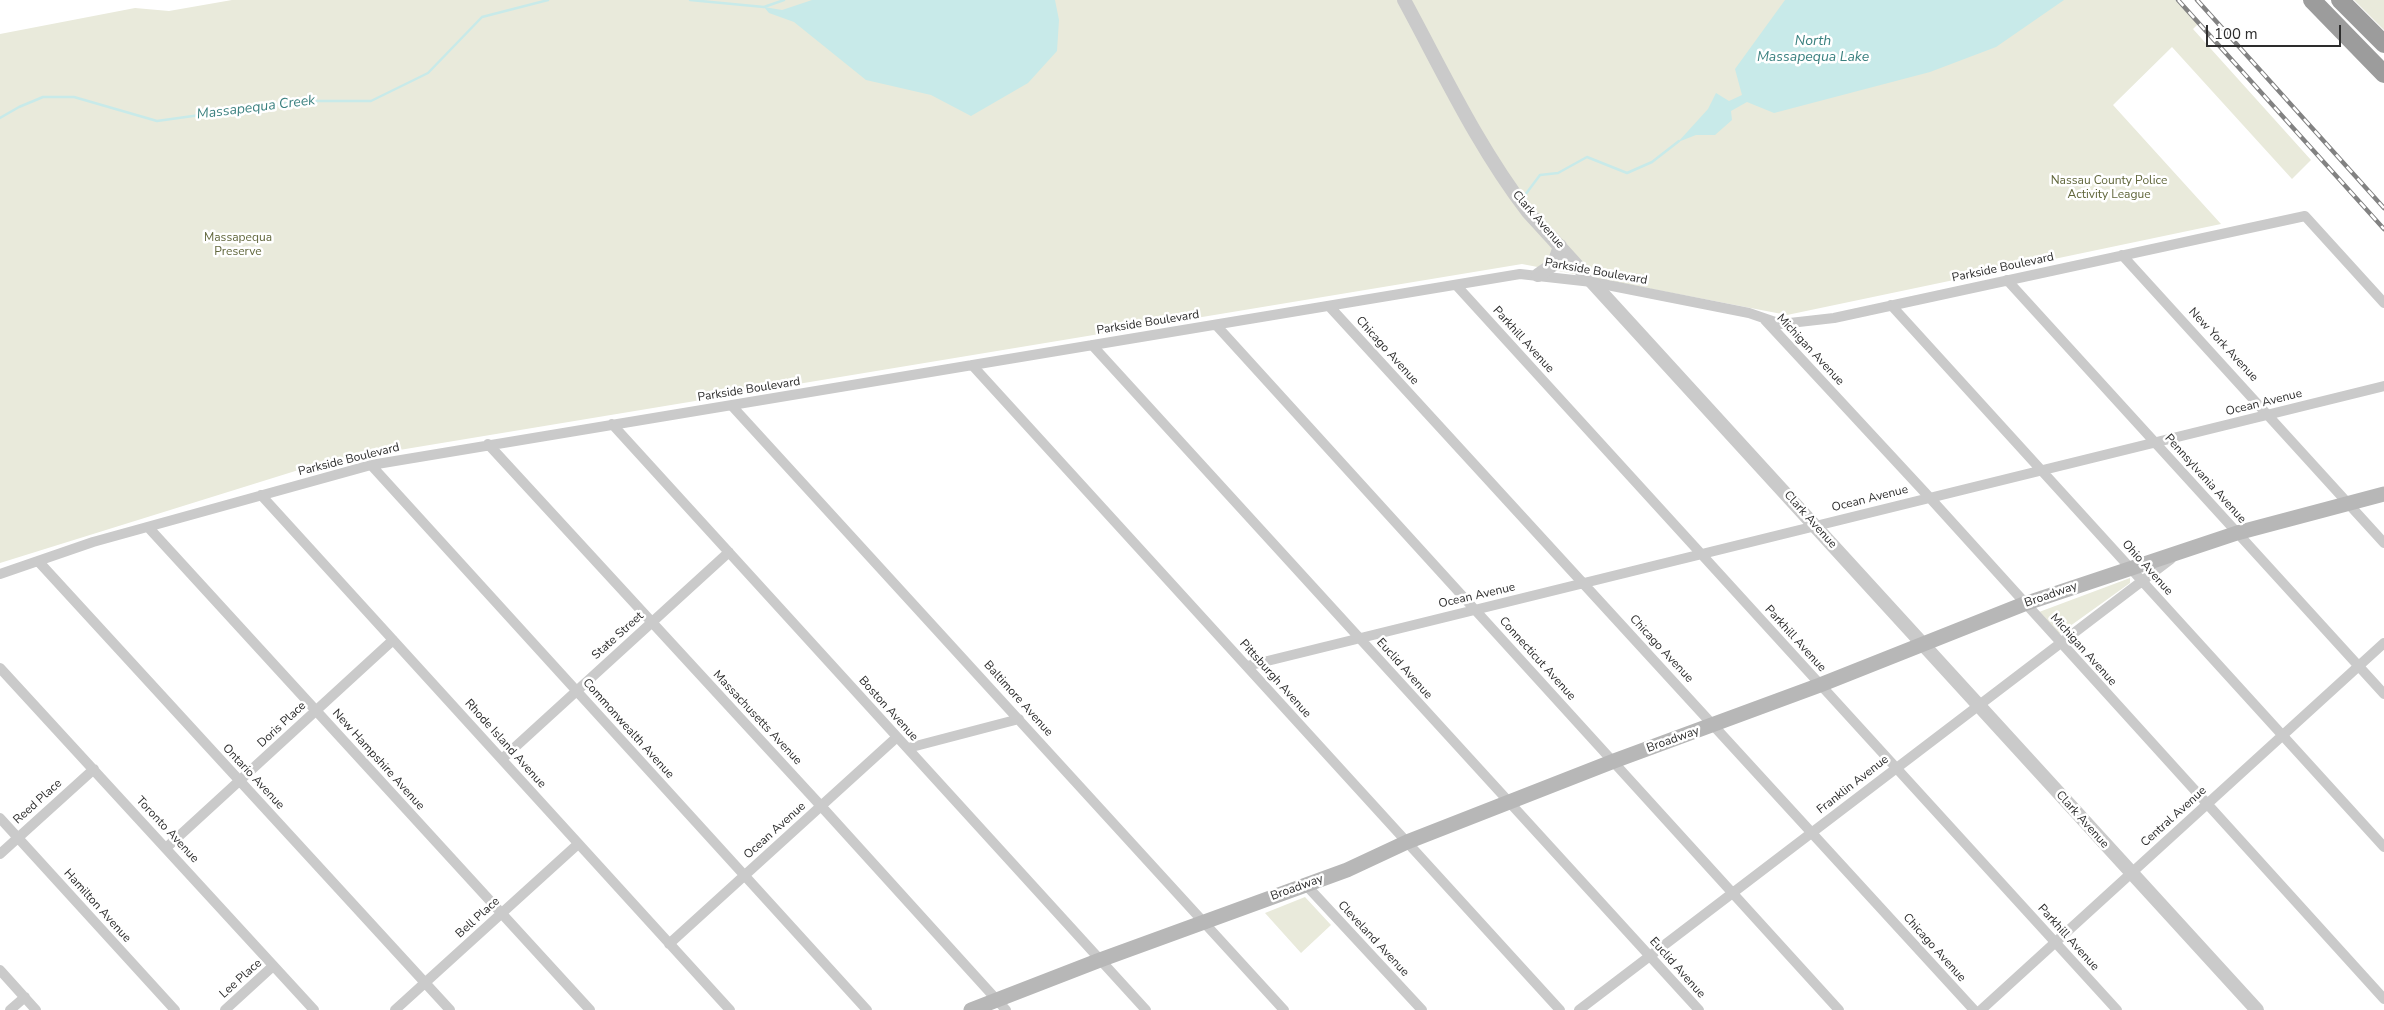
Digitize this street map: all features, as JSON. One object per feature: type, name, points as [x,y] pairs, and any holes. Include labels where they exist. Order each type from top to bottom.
[{"type":"highway","points":[[2312,0],[2384,74]]},
{"type":"highway","points":[[2340,0],[2384,44]]},
{"type":"main road","name":"Broadway","points":[[971,1010],[1001,1005],[1100,960],[1347,870],[1407,842],[1614,761],[1715,725],[2024,604],[2237,533],[2384,494]]},
{"type":"street","name":"Clark Avenue","points":[[1404,0],[1505,182],[1592,282],[2257,1010]]},
{"type":"street","name":"Parkside Boulevard","points":[[0,574],[93,542],[371,465],[488,444],[732,406],[1520,274],[1592,282],[1763,317],[1782,324],[1796,324],[1891,306],[2305,216],[2384,303]]},
{"type":"street","points":[[1538,275],[1554,264],[1560,246]]},
{"type":"street","name":"New York Avenue","points":[[2122,255],[2269,414],[2384,543]]},
{"type":"street","name":"Pennsylvania Avenue","points":[[2007,280],[2384,694]]},
{"type":"street","name":"Parkhill Avenue","points":[[1456,285],[2117,1010]]},
{"type":"street","name":"Chicago Avenue","points":[[1329,306],[1715,725],[1974,1010]]},
{"type":"street","name":"Ohio Avenue","points":[[1891,306],[2384,847]]},
{"type":"street","name":"Michigan Avenue","points":[[1763,317],[1930,498],[2024,604],[2384,999]]},
{"type":"street","name":"Connecticut Avenue","points":[[1216,324],[1839,1010]]},
{"type":"street","name":"Euclid Avenue","points":[[1092,345],[1699,1010]]},
{"type":"street","name":"Pittsburgh Avenue","points":[[972,365],[1560,1010]]},
{"type":"street","name":"Ocean Avenue","points":[[1246,666],[2384,386]]},
{"type":"street","name":"Baltimore Avenue","points":[[732,406],[1284,1010]]},
{"type":"street","name":"Boston Avenue","points":[[612,424],[1146,1010]]},
{"type":"street","name":"Massachusetts Avenue","points":[[488,444],[1001,1005]]},
{"type":"street","name":"Commonwealth Avenue","points":[[371,465],[867,1010]]},
{"type":"street","name":"Rhode Island Avenue","points":[[261,495],[730,1010]]},
{"type":"street","name":"New Hampshire Avenue","points":[[148,526],[590,1010]]},
{"type":"street","name":"State Street","points":[[502,759],[729,552]]},
{"type":"street","name":"Franklin Avenue","points":[[1580,1010],[2181,552]]},
{"type":"street","name":"Ontario Avenue","points":[[38,561],[450,1010]]},
{"type":"street","name":"Doris Place","points":[[166,848],[393,640]]},
{"type":"street","name":"Central Avenue","points":[[1981,1010],[2384,643]]},
{"type":"street","name":"Toronto Avenue","points":[[0,668],[94,768],[314,1010]]},
{"type":"street","points":[[908,748],[1019,719]]},
{"type":"street","name":"Ocean Avenue","points":[[669,944],[897,737]]},
{"type":"street","name":"Reed Place","points":[[0,854],[94,768]]},
{"type":"street","name":"Hamilton Avenue","points":[[0,818],[175,1010]]},
{"type":"street","name":"Bell Place","points":[[395,1010],[578,844]]},
{"type":"street","name":"Cleveland Avenue","points":[[1306,885],[1422,1010]]},
{"type":"street","name":"Lee Place","points":[[225,1010],[273,966]]},
{"type":"street","points":[[0,970],[36,1010]]},
{"type":"street","points":[[10,1010],[24,997]]},
{"type":"green space","name":"Massapequa Preserve","points":[[232,0],[2175,0],[2198,24],[2193,29],[2311,160],[2292,179],[2172,47],[2113,105],[2221,224],[1787,315],[1522,264],[321,463],[0,563],[0,34],[135,8],[169,11]]},
{"type":"green space","points":[[2354,0],[2384,0],[2384,30]]},
{"type":"green space","points":[[2130,578],[2130,583],[2059,634],[2039,612]]},
{"type":"green space","points":[[1305,897],[1331,925],[1301,953],[1265,913]]},
{"type":"water","points":[[812,0],[1055,0],[1059,20],[1057,51],[1028,83],[971,116],[931,95],[866,80],[794,22],[769,13],[764,7],[782,10]]},
{"type":"water","name":"North Massapequa Lake","points":[[1785,0],[2064,0],[1996,47],[1930,72],[1774,113],[1747,102],[1731,111],[1732,120],[1715,135],[1696,135],[1678,142],[1708,109],[1716,93],[1729,101],[1742,95],[1735,69]]},
{"type":"waterway","name":"Massapequa Creek","points":[[0,118],[19,107],[43,97],[74,97],[157,121],[301,101],[371,101],[428,73],[482,17],[548,0]]},
{"type":"waterway","name":"Massapequa Creek","points":[[690,0],[764,7],[784,0]]},
{"type":"waterway","points":[[1525,195],[1540,175],[1558,173],[1587,157],[1627,173],[1652,162],[1679,141]]},
{"type":"railway","points":[[2178,0],[2384,229]]},
{"type":"railway","points":[[2197,0],[2384,208]]},
{"type":"park label","name":"Nassau County Police Activity League","points":[[2109,188]]}]
